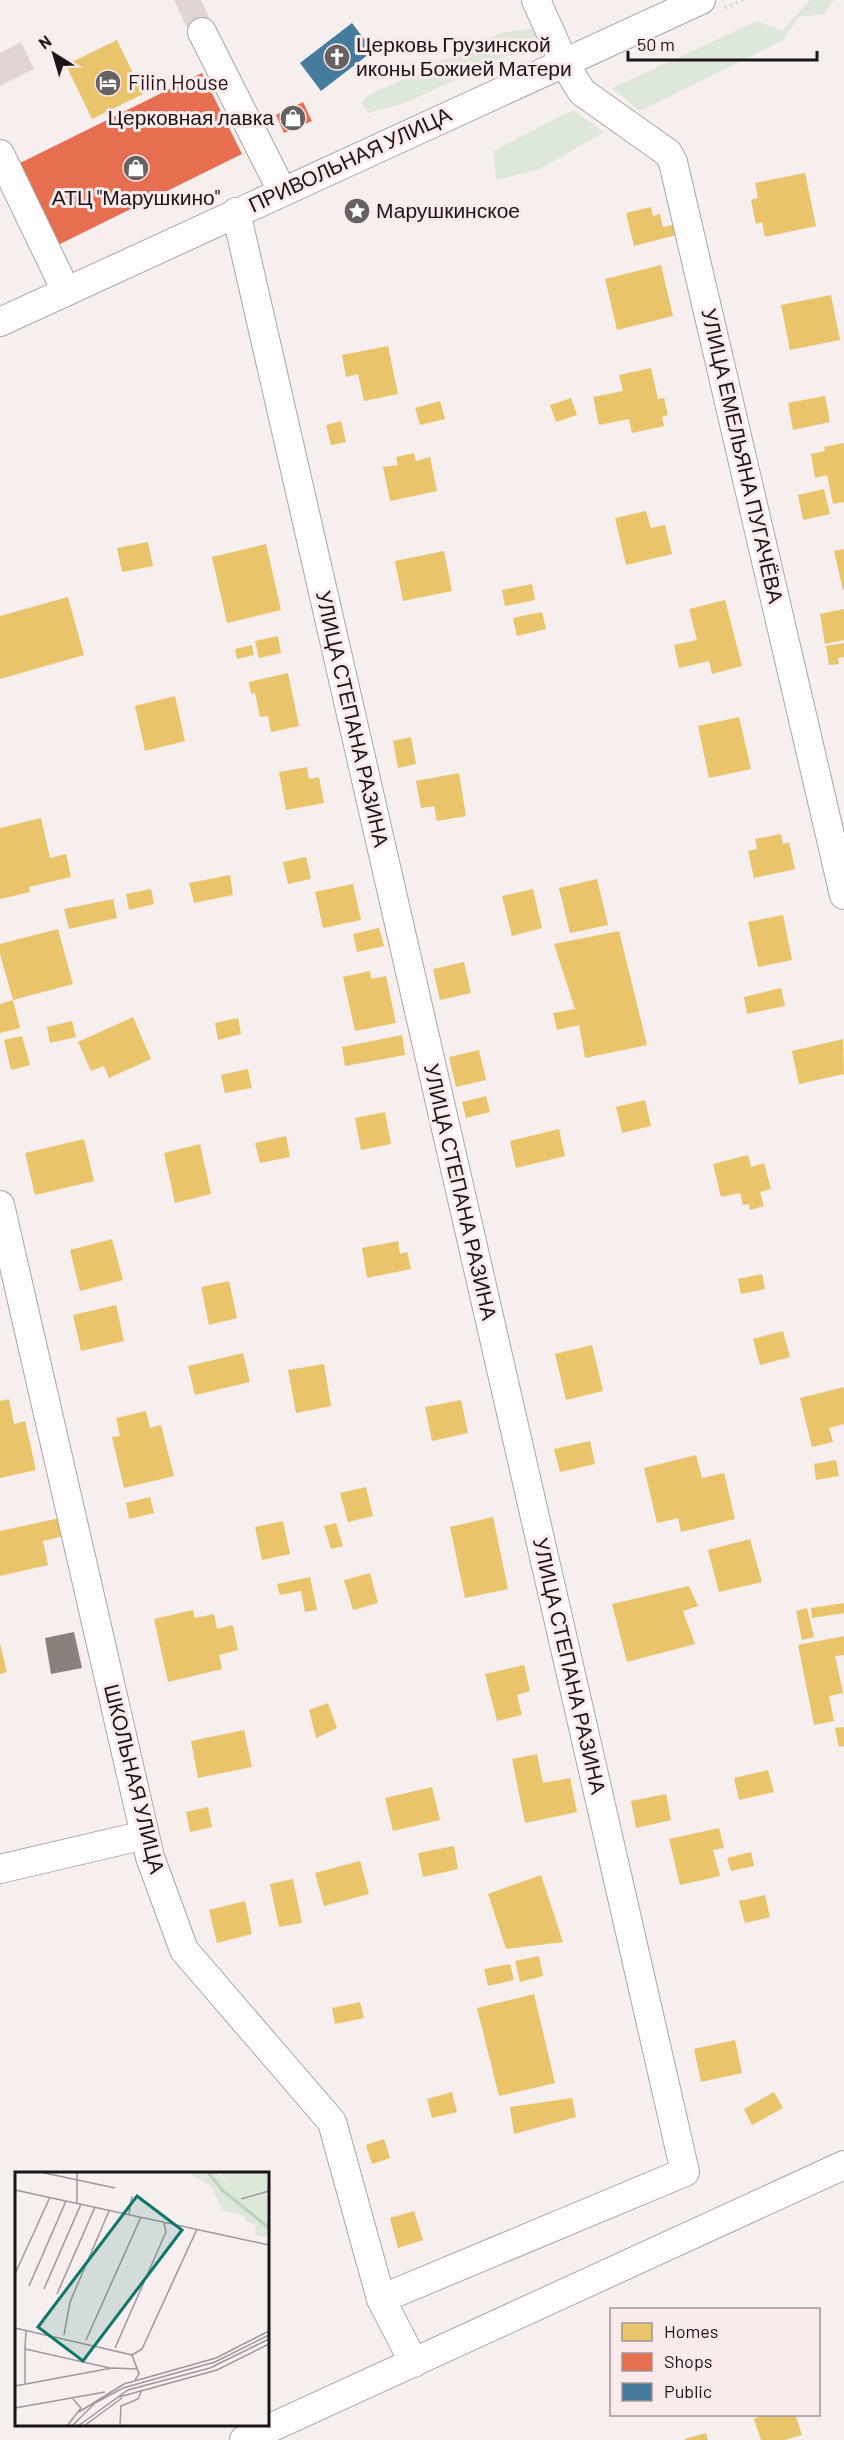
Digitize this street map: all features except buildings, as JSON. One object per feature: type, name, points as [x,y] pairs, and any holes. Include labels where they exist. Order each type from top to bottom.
[{"type":"street","name":"УЛИЦА ЕМЕЛЬЯНА ПУГАЧЁВА","points":[[536,0],[564,63],[582,92],[668,153],[674,162],[844,895]]},
{"type":"street","name":"ПРИВОЛЬНАЯ УЛИЦА","points":[[0,322],[701,0]]},
{"type":"street","points":[[202,32],[282,191]]},
{"type":"street","points":[[0,154],[66,291]]},
{"type":"street","name":"УЛИЦА СТЕПАНА РАЗИНА","points":[[236,213],[685,2172],[381,2300]]},
{"type":"street","name":"ШКОЛЬНАЯ УЛИЦА","points":[[0,1204],[144,1836],[184,1950],[332,2122],[381,2300],[414,2363]]},
{"type":"street","points":[[0,1869],[144,1836]]},
{"type":"street","points":[[244,2440],[844,2165]]},
{"type":"shaded area","points":[[810,0],[834,0],[824,14],[799,17],[783,40],[640,111],[612,88],[757,21],[782,31]]},
{"type":"shaded area","points":[[537,28],[547,37],[405,103],[368,113],[362,103],[367,96],[501,33]]},
{"type":"shaded area","points":[[573,110],[604,132],[540,169],[496,180],[493,151]]},
{"type":"place","name":"Церковь Грузинской иконы Божией Матери","points":[[337,57]]},
{"type":"place","name":"Filin House","points":[[108,83]]},
{"type":"place","name":"Церковная лавка","points":[[293,118]]},
{"type":"place","name":"АТЦ \"Марушкино\"","points":[[136,168]]},
{"type":"place","name":"Марушкинское","points":[[357,211]]}]
